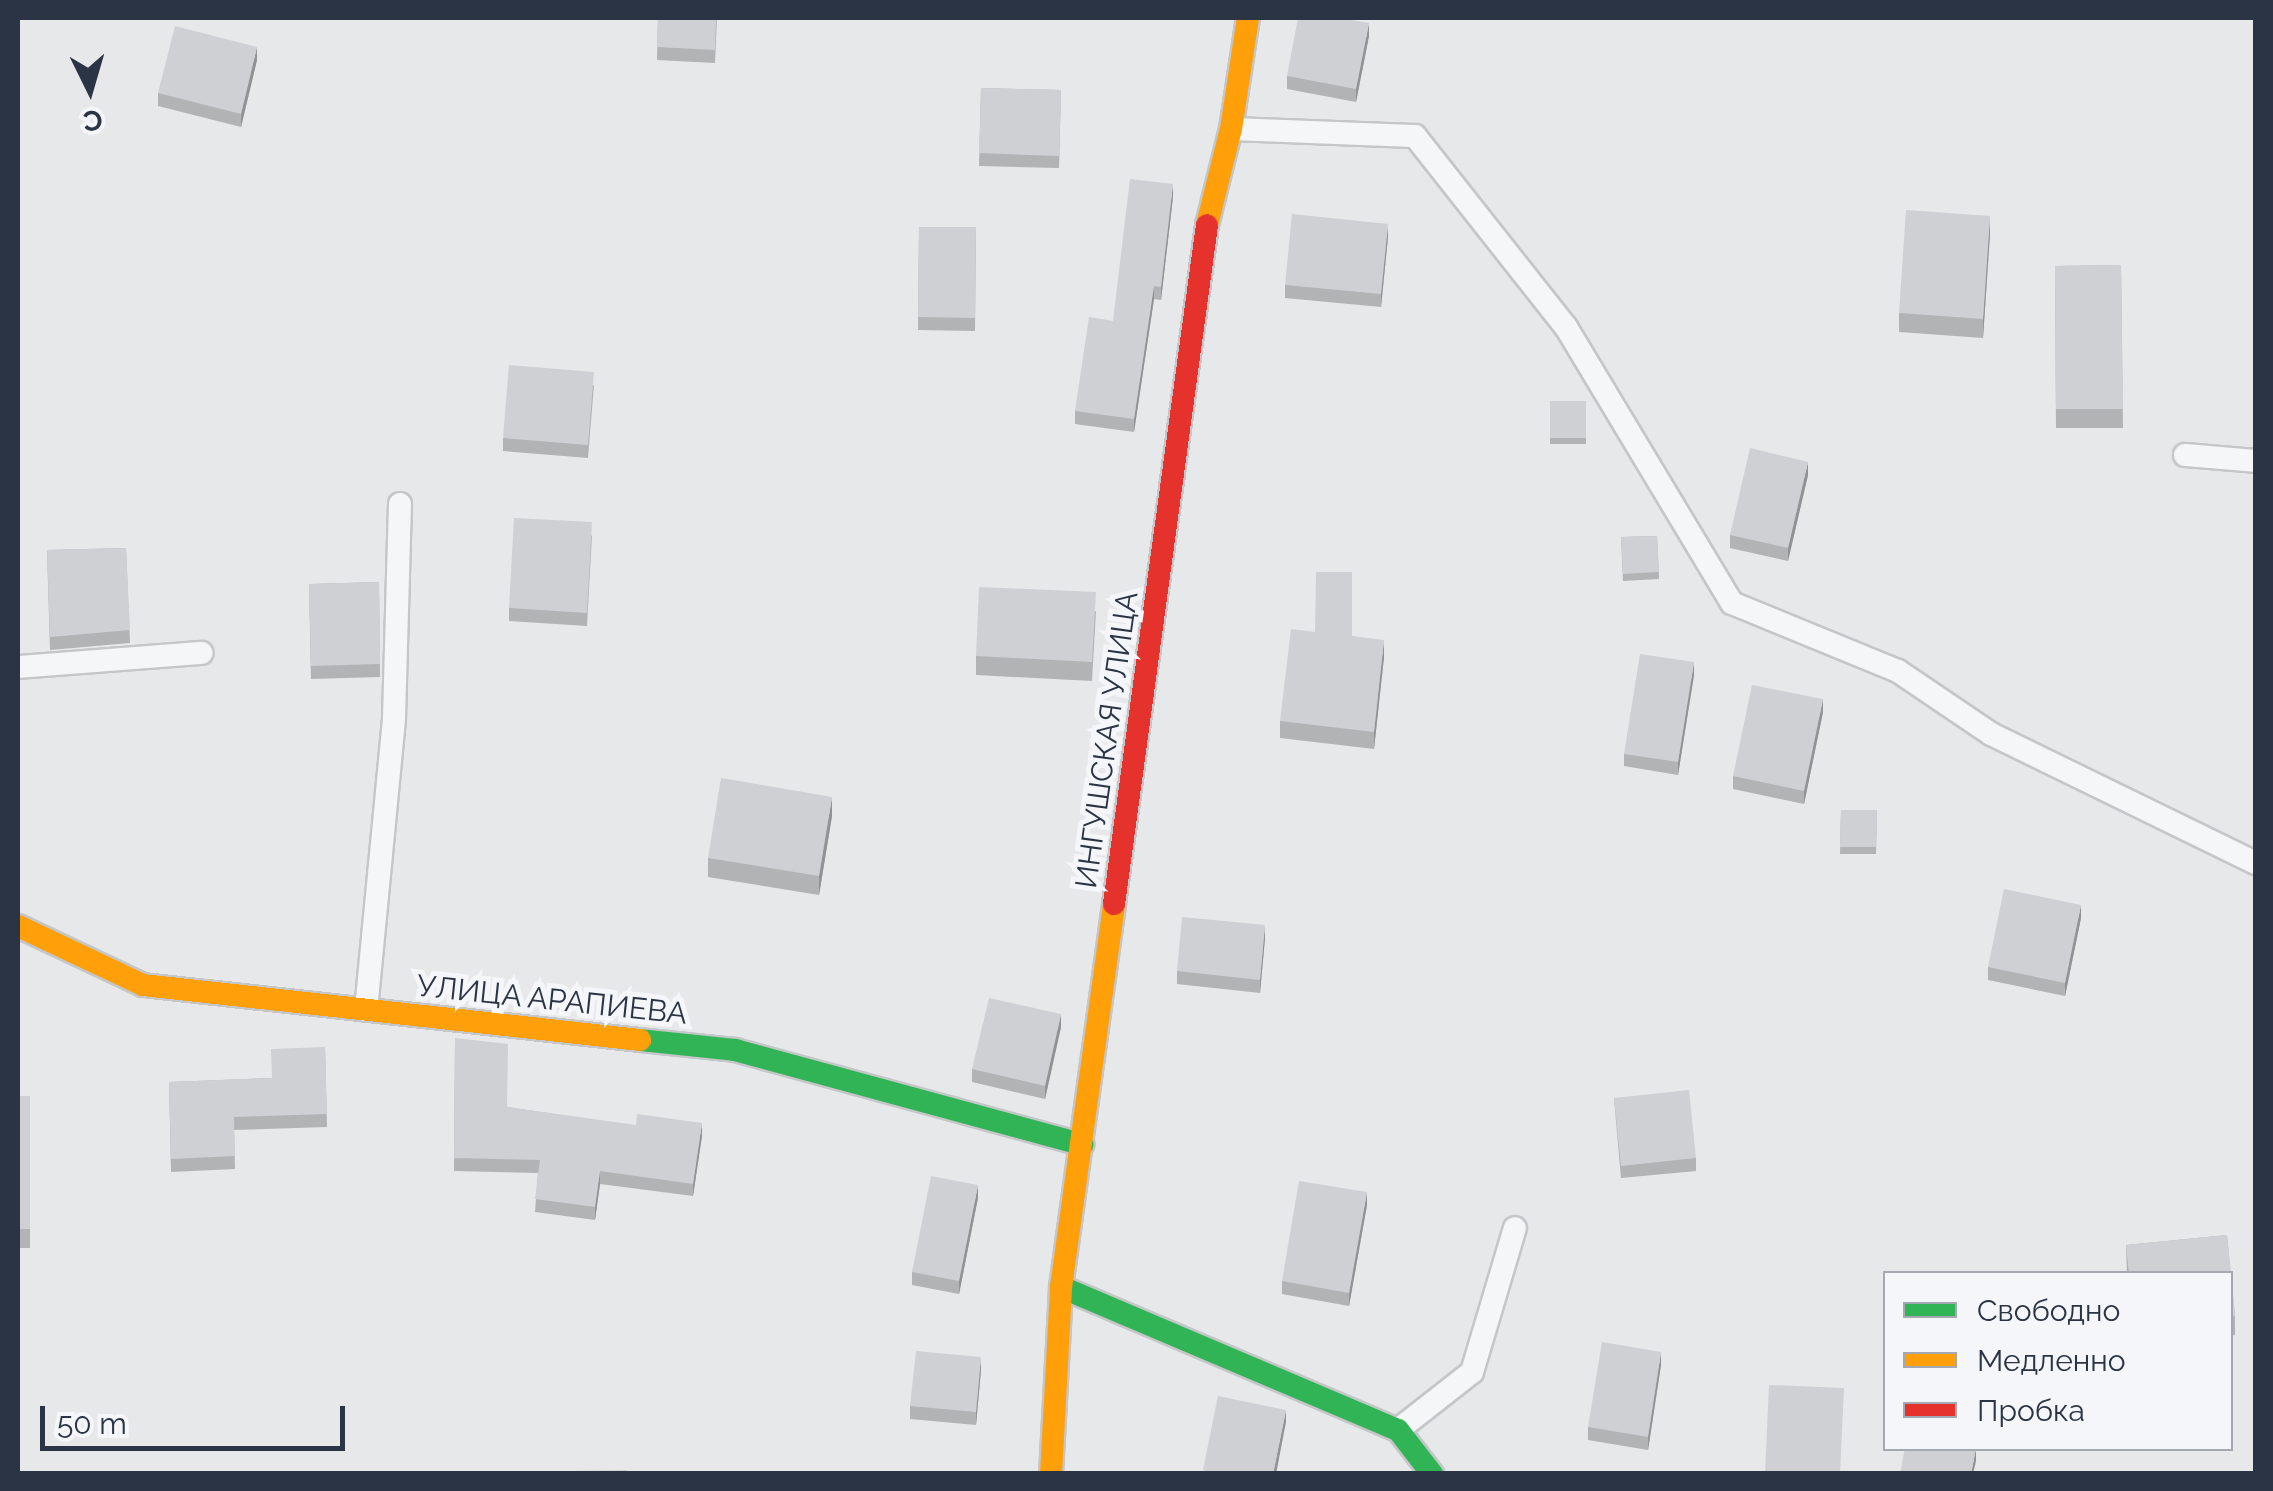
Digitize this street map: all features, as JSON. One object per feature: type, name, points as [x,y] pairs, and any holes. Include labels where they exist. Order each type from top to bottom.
[{"type":"street","name":"ИНГУШСКАЯ УЛИЦА","points":[[1051,1474],[1061,1286],[1212,192],[1232,129],[1248,18]]},
{"type":"street","name":"УЛИЦА АРАПИЕВА","points":[[18,926],[143,985],[735,1050],[1082,1144]]},
{"type":"street","points":[[1061,1286],[1398,1430],[1432,1474]]},
{"type":"lane","points":[[1232,129],[1416,136],[1566,327],[1732,603],[1898,670],[1990,734],[2256,864]]},
{"type":"lane","points":[[2185,455],[2256,461]]},
{"type":"lane","points":[[366,1010],[394,718],[400,504]]},
{"type":"lane","points":[[18,667],[200,653]]},
{"type":"lane","points":[[1398,1430],[1472,1372],[1515,1228]]},
{"type":"building","points":[[658,18],[716,18],[715,50],[657,47]]},
{"type":"building","points":[[1298,18],[1369,23],[1356,89],[1287,76]]},
{"type":"building","points":[[175,26],[257,47],[241,114],[158,93]]},
{"type":"building","points":[[981,88],[1061,90],[1059,156],[979,153]]},
{"type":"building","points":[[1130,179],[1173,184],[1161,287],[1154,286],[1134,419],[1075,411],[1089,317],[1113,321]]},
{"type":"building","points":[[1906,210],[1990,216],[1983,319],[1899,313]]},
{"type":"building","points":[[1292,214],[1388,224],[1381,294],[1285,285]]},
{"type":"building","points":[[919,227],[976,227],[975,318],[918,317]]},
{"type":"building","points":[[2121,265],[2123,409],[2056,409],[2055,266]]},
{"type":"building","points":[[509,365],[594,372],[588,445],[503,438]]},
{"type":"building","points":[[1550,401],[1586,401],[1586,438],[1550,438]]},
{"type":"building","points":[[1750,448],[1808,462],[1788,548],[1730,535]]},
{"type":"building","points":[[514,518],[592,522],[587,613],[509,608]]},
{"type":"building","points":[[1657,536],[1659,572],[1623,574],[1621,537]]},
{"type":"building","points":[[126,548],[130,630],[50,637],[47,550]]},
{"type":"building","points":[[1316,572],[1352,572],[1352,636],[1384,640],[1374,732],[1280,721],[1291,629],[1315,632]]},
{"type":"building","points":[[379,582],[380,664],[311,666],[309,584]]},
{"type":"building","points":[[979,587],[1096,592],[1092,662],[976,656]]},
{"type":"building","points":[[1640,654],[1694,662],[1678,762],[1624,754]]},
{"type":"building","points":[[1752,685],[1823,699],[1804,791],[1733,776]]},
{"type":"building","points":[[721,778],[832,797],[819,876],[708,858]]},
{"type":"building","points":[[1841,810],[1877,810],[1876,847],[1840,847]]},
{"type":"building","points":[[2004,889],[2081,905],[2065,983],[1988,967]]},
{"type":"building","points":[[1182,917],[1265,925],[1260,980],[1177,971]]},
{"type":"building","points":[[989,998],[1061,1014],[1045,1086],[972,1069]]},
{"type":"building","points":[[455,1038],[508,1044],[507,1107],[636,1125],[637,1114],[702,1123],[693,1184],[600,1171],[595,1207],[535,1199],[540,1160],[454,1158]]},
{"type":"building","points":[[325,1047],[327,1114],[234,1117],[235,1156],[171,1159],[169,1082],[272,1078],[271,1049]]},
{"type":"building","points":[[1689,1090],[1696,1158],[1621,1166],[1614,1098]]},
{"type":"building","points":[[18,1096],[30,1096],[30,1229],[18,1229]]},
{"type":"building","points":[[931,1176],[978,1185],[959,1281],[912,1272]]},
{"type":"building","points":[[1299,1181],[1367,1192],[1349,1293],[1282,1281]]},
{"type":"building","points":[[2227,1235],[2231,1271],[2129,1271],[2126,1245]]},
{"type":"building","points":[[1602,1342],[1661,1352],[1648,1437],[1588,1427]]},
{"type":"building","points":[[916,1351],[981,1357],[976,1412],[910,1406]]},
{"type":"building","points":[[1769,1385],[1844,1388],[1840,1474],[1765,1474]]},
{"type":"building","points":[[1218,1396],[1286,1410],[1273,1474],[1218,1474],[1203,1470]]},
{"type":"building","points":[[1904,1451],[1975,1451],[1971,1474],[1900,1474]]},
{"type":"building","points":[[627,1470],[628,1474],[522,1474],[522,1472]]},
{"type":"traffic: fast","points":[[640,1040],[735,1050],[1082,1144]]},
{"type":"traffic: fast","points":[[1061,1287],[1398,1430],[1432,1474]]},
{"type":"traffic: slow","points":[[1207,225],[1231,129],[1248,18]]},
{"type":"traffic: slow","points":[[1051,1474],[1061,1287],[1114,904]]},
{"type":"traffic: slow","points":[[18,926],[143,985],[640,1040]]},
{"type":"traffic: jam","points":[[1114,904],[1207,225]]}]
